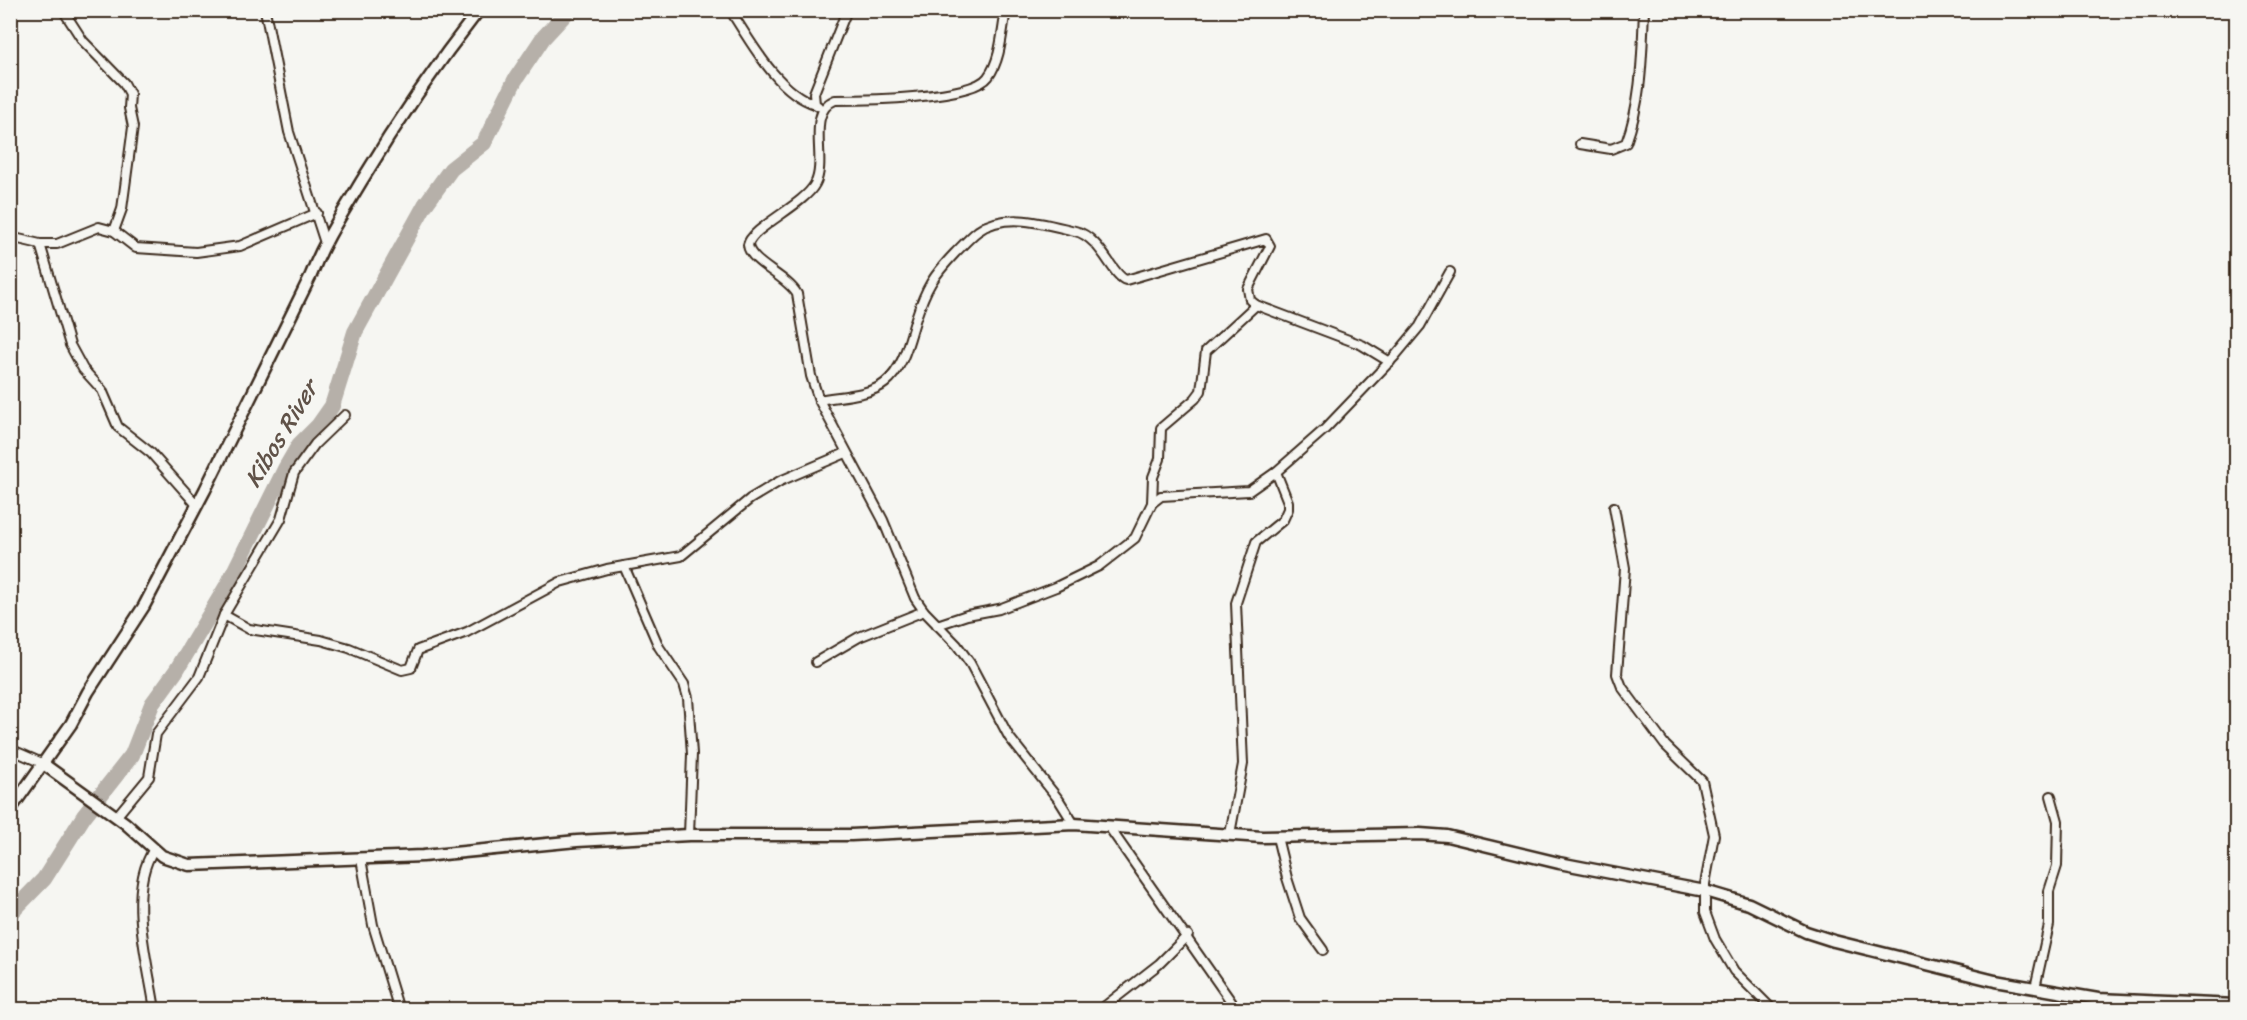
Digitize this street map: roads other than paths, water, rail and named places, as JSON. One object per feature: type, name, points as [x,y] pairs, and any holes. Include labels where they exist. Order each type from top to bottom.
[{"type":"main road","points":[[10,810],[71,724],[88,692],[126,636],[197,505],[293,312],[324,240],[413,99],[446,51],[479,10]]},
{"type":"main road","points":[[42,763],[78,787],[162,856],[189,865],[298,859],[361,859],[689,835],[851,835],[1074,824],[1277,837],[1397,834],[1447,836],[1559,863],[1705,891],[1749,904],[1806,932],[1834,941],[1995,981],[2098,999],[2236,1005]]},
{"type":"street","points":[[63,10],[71,26],[124,83],[130,94],[132,138],[122,209],[114,231]]},
{"type":"street","points":[[266,10],[289,132],[324,240]]},
{"type":"street","points":[[730,10],[774,72],[797,96],[819,106],[835,100],[905,98],[975,87],[984,81],[993,69],[1006,10]]},
{"type":"street","points":[[847,10],[835,45],[817,85],[820,175],[804,198],[753,235],[748,245],[751,255],[792,284],[797,294],[811,376],[819,400],[883,520],[924,611],[970,663],[1009,737],[1059,800],[1074,824]]},
{"type":"street","points":[[1580,144],[1611,148],[1626,143],[1634,123],[1641,81],[1644,10]]},
{"type":"street","points":[[10,237],[57,244],[92,228],[114,231],[136,248],[208,251],[240,246],[317,213]]},
{"type":"street","points":[[819,400],[867,391],[884,384],[908,348],[931,279],[977,231],[991,224],[1028,221],[1079,232],[1103,250],[1121,278],[1126,280],[1266,240],[1270,246],[1264,262],[1248,289],[1248,296],[1256,304],[1362,345],[1390,362]]},
{"type":"street","points":[[40,243],[70,345],[83,369],[102,390],[118,427],[151,453],[197,505]]},
{"type":"street","points":[[1152,503],[1161,496],[1250,491],[1276,472],[1325,429],[1390,362],[1420,326],[1450,272]]},
{"type":"street","points":[[937,625],[1008,606],[1100,566],[1135,538],[1152,503],[1153,477],[1160,459],[1161,429],[1201,391],[1206,351],[1256,304]]},
{"type":"street","points":[[116,817],[149,777],[156,734],[199,677],[224,615],[280,519],[294,473],[315,444],[345,415]]},
{"type":"street","points":[[224,615],[249,629],[330,643],[407,670],[411,668],[418,650],[467,632],[560,582],[624,566],[681,556],[750,499],[780,481],[846,453]]},
{"type":"street","points":[[1230,834],[1243,764],[1236,603],[1257,542],[1283,520],[1288,509],[1288,502],[1276,472]]},
{"type":"street","points":[[1614,507],[1625,568],[1617,674],[1622,687],[1665,745],[1702,781],[1714,835],[1705,891],[1706,912],[1716,939],[1734,970],[1773,1010]]},
{"type":"street","points":[[624,566],[659,646],[684,684],[688,698],[692,754],[689,835]]},
{"type":"street","points":[[816,662],[859,637],[924,611]]},
{"type":"street","points":[[10,749],[42,763]]},
{"type":"street","points":[[2035,988],[2049,925],[2049,891],[2057,866],[2058,821],[2051,796]]},
{"type":"street","points":[[1110,827],[1143,877],[1188,935],[1237,1010]]},
{"type":"street","points":[[1277,837],[1300,918],[1323,950]]},
{"type":"street","points":[[154,849],[143,869],[140,894],[155,1010]]},
{"type":"street","points":[[361,859],[373,925],[399,1010]]},
{"type":"street","points":[[1100,1010],[1159,964],[1188,935]]},
{"type":"street","points":[[2098,999],[2106,1010]]},
{"type":"waterway","name":"Kibos River","points":[[10,914],[44,879],[84,816],[132,755],[152,704],[176,671],[229,582],[285,469],[299,445],[318,426],[332,406],[355,332],[425,205],[451,169],[484,143],[515,80],[543,38],[569,10]]}]
